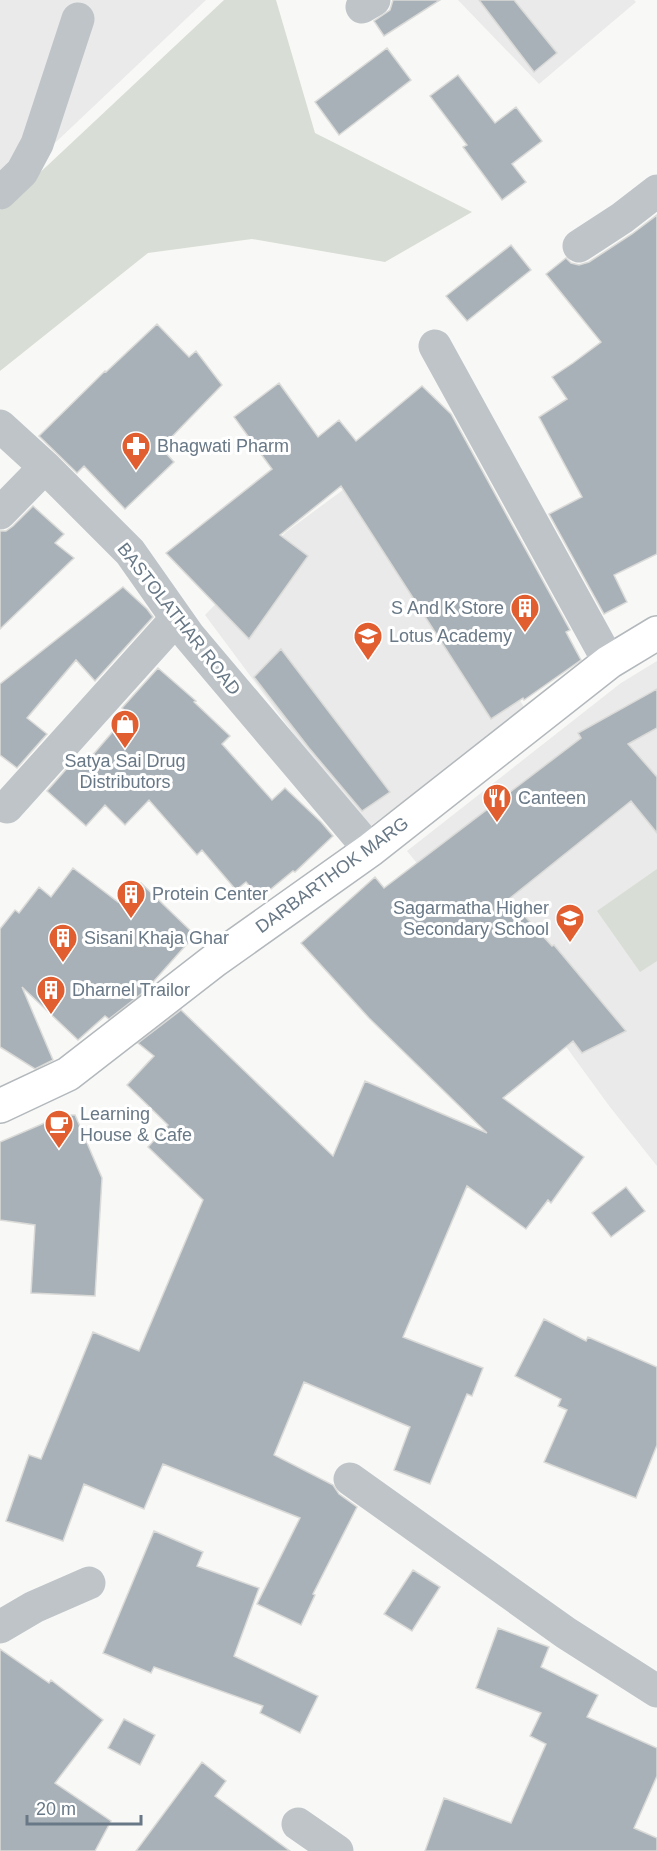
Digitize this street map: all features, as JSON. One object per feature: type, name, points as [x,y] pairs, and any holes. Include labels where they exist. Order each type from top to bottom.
[{"type":"main road","name":"DARBARTHOK MARG","points":[[0,1106],[68,1074],[215,960],[370,850],[609,662],[657,633]]},
{"type":"street","points":[[0,193],[22,172],[37,144],[78,19]]},
{"type":"street","points":[[579,246],[657,191]]},
{"type":"street","points":[[435,346],[609,662]]},
{"type":"street","name":"BASTOLATHAR ROAD","points":[[0,426],[45,467],[130,552],[176,619],[370,850]]},
{"type":"street","points":[[0,513],[45,467]]},
{"type":"street","points":[[8,807],[176,619]]},
{"type":"street","points":[[350,1479],[566,1633],[657,1691]]},
{"type":"street","points":[[0,1627],[34,1607],[88,1583]]},
{"type":"street","points":[[298,1824],[337,1851]]},
{"type":"shaded area","points":[[0,0],[206,0],[0,195]]},
{"type":"shaded area","points":[[224,0],[276,0],[315,133],[472,212],[385,262],[252,239],[148,253],[0,371],[0,210]]},
{"type":"shaded area","points":[[458,0],[634,0],[636,2],[539,84]]},
{"type":"shaded area","name":"Lotus Academy","points":[[374,467],[526,710],[365,830],[205,615],[286,532]]},
{"type":"shaded area","name":"Sagarmatha Higher Secondary School","points":[[657,661],[657,1166],[559,1037],[407,851],[621,683]]},
{"type":"shaded area","points":[[657,869],[657,961],[640,972],[597,911]]},
{"type":"building","points":[[393,0],[440,0],[384,36],[374,21],[390,10]]},
{"type":"building","points":[[479,0],[514,0],[557,53],[534,72]]},
{"type":"building","points":[[387,48],[411,80],[339,135],[315,102]]},
{"type":"building","points":[[458,75],[495,123],[516,107],[542,141],[512,164],[526,182],[502,200],[463,147],[467,145],[430,96]]},
{"type":"building","points":[[657,215],[657,554],[614,575],[627,602],[604,614],[549,514],[582,497],[539,417],[567,399],[552,377],[601,342],[546,274],[566,258],[571,263],[579,265],[589,262]]},
{"type":"building","points":[[511,245],[531,270],[467,321],[446,296]]},
{"type":"building","points":[[157,324],[189,357],[196,351],[222,385],[161,448],[174,462],[125,509],[84,466],[77,473],[39,436]]},
{"type":"building","points":[[279,383],[318,437],[339,420],[356,441],[422,386],[451,414],[570,630],[566,632],[581,660],[524,700],[523,698],[491,719],[341,486],[280,535],[308,556],[249,639],[166,553],[272,469],[234,417]]},
{"type":"building","points":[[33,506],[64,534],[55,543],[74,558],[0,629],[0,531],[6,531],[13,526]]},
{"type":"building","points":[[123,587],[153,617],[95,681],[76,660],[27,718],[47,734],[17,768],[0,755],[0,684]]},
{"type":"building","points":[[281,649],[390,792],[362,811],[254,677]]},
{"type":"building","points":[[158,668],[196,701],[194,702],[230,736],[222,744],[272,800],[285,788],[333,836],[295,872],[293,871],[260,898],[246,882],[236,890],[202,850],[197,855],[149,800],[125,825],[105,805],[86,826],[47,791],[77,757],[85,764],[128,714],[122,708]]},
{"type":"building","points":[[657,689],[657,728],[628,744],[657,777],[657,833],[631,801],[509,899],[552,946],[554,945],[626,1031],[582,1053],[573,1041],[503,1098],[584,1157],[551,1203],[548,1200],[526,1229],[467,1186],[403,1337],[483,1368],[472,1396],[467,1394],[430,1484],[394,1470],[410,1427],[304,1382],[274,1455],[333,1485],[339,1494],[357,1507],[313,1594],[315,1595],[301,1625],[257,1604],[300,1518],[163,1464],[144,1509],[84,1484],[63,1541],[6,1521],[29,1455],[41,1459],[93,1332],[139,1351],[203,1200],[148,1147],[168,1125],[127,1085],[154,1056],[138,1043],[181,1010],[333,1156],[365,1081],[487,1133],[369,1018],[301,943],[375,877],[384,888],[581,738],[578,733]]},
{"type":"building","points":[[73,868],[118,902],[141,883],[195,935],[153,982],[154,984],[109,1019],[105,1016],[78,1040],[22,987],[53,1060],[35,1069],[0,1047],[0,929],[15,910],[19,913],[39,887],[51,897]]},
{"type":"building","points":[[63,1115],[75,1115],[102,1178],[95,1296],[31,1293],[35,1225],[0,1220],[0,1142]]},
{"type":"building","points":[[626,1187],[645,1211],[611,1237],[592,1213]]},
{"type":"building","points":[[544,1319],[586,1341],[588,1337],[657,1367],[657,1445],[636,1498],[544,1462],[567,1410],[558,1406],[561,1399],[515,1376]]},
{"type":"building","points":[[154,1531],[203,1552],[197,1566],[259,1588],[234,1656],[318,1696],[300,1733],[260,1713],[263,1706],[154,1667],[151,1673],[103,1653]]},
{"type":"building","points":[[413,1570],[440,1587],[412,1631],[384,1614]]},
{"type":"building","points":[[498,1628],[549,1647],[541,1667],[598,1695],[587,1717],[657,1748],[657,1776],[634,1828],[657,1838],[657,1851],[425,1851],[444,1798],[511,1823],[546,1744],[530,1736],[541,1713],[476,1688]]},
{"type":"building","points":[[0,1649],[49,1683],[51,1680],[103,1720],[55,1783],[111,1821],[95,1851],[0,1851]]},
{"type":"building","points":[[124,1719],[155,1735],[140,1765],[108,1748]]},
{"type":"building","points":[[202,1762],[226,1781],[215,1796],[290,1851],[136,1851]]},
{"type":"place","name":"Bhagwati Pharm","points":[[136,472]]},
{"type":"place","name":"S And K Store","points":[[525,634]]},
{"type":"place","name":"Lotus Academy","points":[[368,662]]},
{"type":"place","name":"Satya Sai Drug Distributors","points":[[125,750]]},
{"type":"place","name":"Canteen","points":[[497,824]]},
{"type":"place","name":"Protein Center","points":[[131,920]]},
{"type":"place","name":"Sagarmatha Higher Secondary School","points":[[570,944]]},
{"type":"place","name":"Sisani Khaja Ghar","points":[[63,964]]},
{"type":"place","name":"Dharnel Trailor","points":[[51,1016]]},
{"type":"place","name":"Learning House & Cafe","points":[[59,1150]]}]
